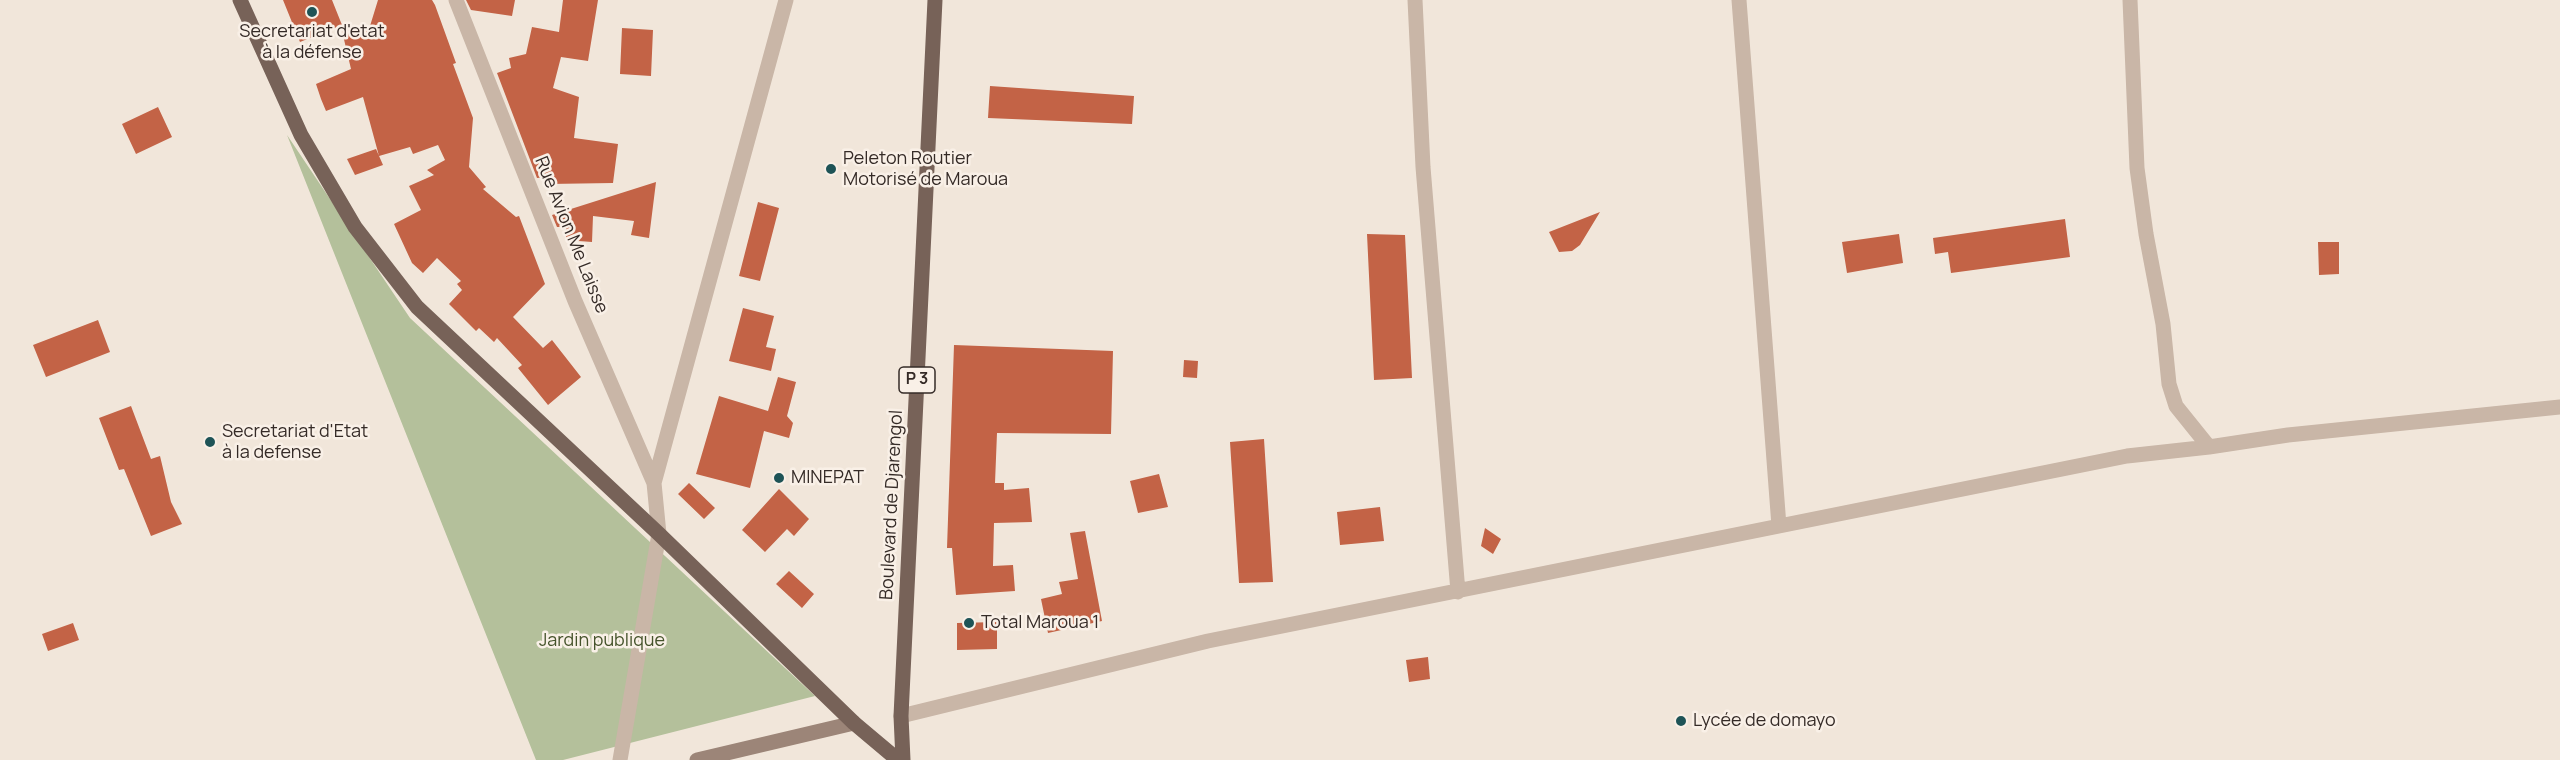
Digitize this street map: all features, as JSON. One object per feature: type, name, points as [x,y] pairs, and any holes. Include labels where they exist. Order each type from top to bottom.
[{"type":"main road","points":[[240,0],[301,135],[355,227],[417,307],[659,534],[854,723],[901,760]]},
{"type":"main road","name":"Boulevard de Djarengol","points":[[901,760],[901,716],[935,0]]},
{"type":"street","name":"Rue Avion Me Laisse","points":[[456,0],[575,301],[654,483]]},
{"type":"street","points":[[620,760],[659,534],[654,483],[786,0]]},
{"type":"street","points":[[1415,0],[1423,167],[1458,592]]},
{"type":"street","points":[[1739,0],[1779,526]]},
{"type":"street","points":[[2130,0],[2137,168],[2146,234],[2163,324],[2169,384],[2176,406],[2209,447]]},
{"type":"street","points":[[901,716],[1208,641],[2127,456],[2288,435],[2560,407]]},
{"type":"street","points":[[697,760],[854,723]]},
{"type":"green space","name":"Jardin publique","points":[[287,135],[410,318],[815,696],[563,760],[536,760]]},
{"type":"building","name":"Secretariat d'etat à la défense","points":[[283,0],[332,0],[342,25],[300,42]]},
{"type":"building","points":[[378,0],[432,0],[435,5],[473,118],[469,167],[486,187],[483,189],[516,217],[519,216],[545,284],[513,317],[543,348],[552,340],[581,377],[548,405],[518,368],[522,365],[497,338],[494,342],[479,328],[476,331],[449,304],[462,290],[457,284],[461,281],[437,258],[423,273],[412,263],[394,224],[421,210],[409,186],[434,175],[427,170],[445,160],[438,145],[413,154],[410,147],[379,156],[363,97],[326,111],[316,84],[351,69],[342,31],[370,26]]},
{"type":"building","points":[[466,0],[515,0],[512,16],[471,10]]},
{"type":"building","points":[[563,0],[598,0],[588,61],[561,57],[553,88],[579,97],[574,138],[618,144],[613,183],[548,184],[549,177],[537,178],[497,73],[511,68],[509,58],[526,54],[532,27],[559,32]]},
{"type":"building","points":[[622,28],[653,30],[651,76],[620,74]]},
{"type":"building","points":[[990,86],[1134,96],[1132,124],[988,118]]},
{"type":"building","points":[[158,107],[172,137],[136,154],[122,124]]},
{"type":"building","points":[[376,149],[383,165],[355,175],[347,159]]},
{"type":"building","points":[[656,182],[649,238],[631,235],[634,221],[593,216],[592,242],[566,240],[566,227],[557,227],[552,215]]},
{"type":"building","points":[[758,202],[779,208],[760,281],[739,276]]},
{"type":"building","points":[[1600,212],[1580,245],[1572,251],[1559,252],[1549,232]]},
{"type":"building","points":[[2065,219],[2070,257],[1951,273],[1948,252],[1935,254],[1933,238]]},
{"type":"building","points":[[1367,234],[1405,235],[1412,378],[1374,380]]},
{"type":"building","points":[[1899,234],[1903,263],[1847,273],[1842,242]]},
{"type":"building","points":[[2318,242],[2339,242],[2339,274],[2319,275]]},
{"type":"building","points":[[743,308],[774,316],[766,347],[776,349],[771,371],[729,361]]},
{"type":"building","points":[[98,320],[110,352],[46,377],[33,345]]},
{"type":"building","points":[[954,345],[1113,351],[1111,434],[997,433],[995,483],[1004,483],[1004,490],[1029,488],[1032,522],[994,523],[993,566],[1013,565],[1015,591],[956,595],[952,548],[947,548]]},
{"type":"building","points":[[1184,360],[1198,361],[1197,378],[1183,377]]},
{"type":"building","points":[[778,377],[796,382],[787,416],[793,423],[789,438],[764,431],[750,488],[696,474],[719,396],[768,411]]},
{"type":"building","points":[[131,406],[151,459],[160,456],[171,502],[182,524],[151,536],[124,469],[119,470],[99,418]]},
{"type":"building","points":[[1264,439],[1273,582],[1239,583],[1230,442]]},
{"type":"building","points":[[1159,474],[1168,507],[1138,513],[1130,481]]},
{"type":"building","points":[[689,483],[715,508],[704,519],[678,494]]},
{"type":"building","points":[[779,489],[809,519],[794,536],[787,529],[765,552],[742,530]]},
{"type":"building","points":[[1380,507],[1384,541],[1340,545],[1337,512]]},
{"type":"building","points":[[1485,528],[1501,539],[1493,554],[1481,546]]},
{"type":"building","points":[[1085,531],[1102,621],[1048,633],[1041,599],[1062,594],[1059,582],[1078,579],[1070,533]]},
{"type":"building","points":[[789,571],[814,594],[802,608],[776,584]]},
{"type":"building","points":[[997,622],[997,649],[957,650],[957,623]]},
{"type":"building","points":[[73,623],[79,640],[48,651],[42,634]]},
{"type":"building","points":[[1428,657],[1430,679],[1409,682],[1406,660]]},
{"type":"place","name":"Secretariat d'etat à la défense","points":[[312,12]]},
{"type":"place","name":"Peleton Routier Motorisé de Maroua","points":[[831,169]]},
{"type":"place","name":"Secretariat d'Etat à la defense","points":[[210,442]]},
{"type":"place","name":"MINEPAT","points":[[779,478]]},
{"type":"place","name":"Total Maroua 1","points":[[969,623]]},
{"type":"place","name":"Lycée de domayo","points":[[1681,721]]}]
